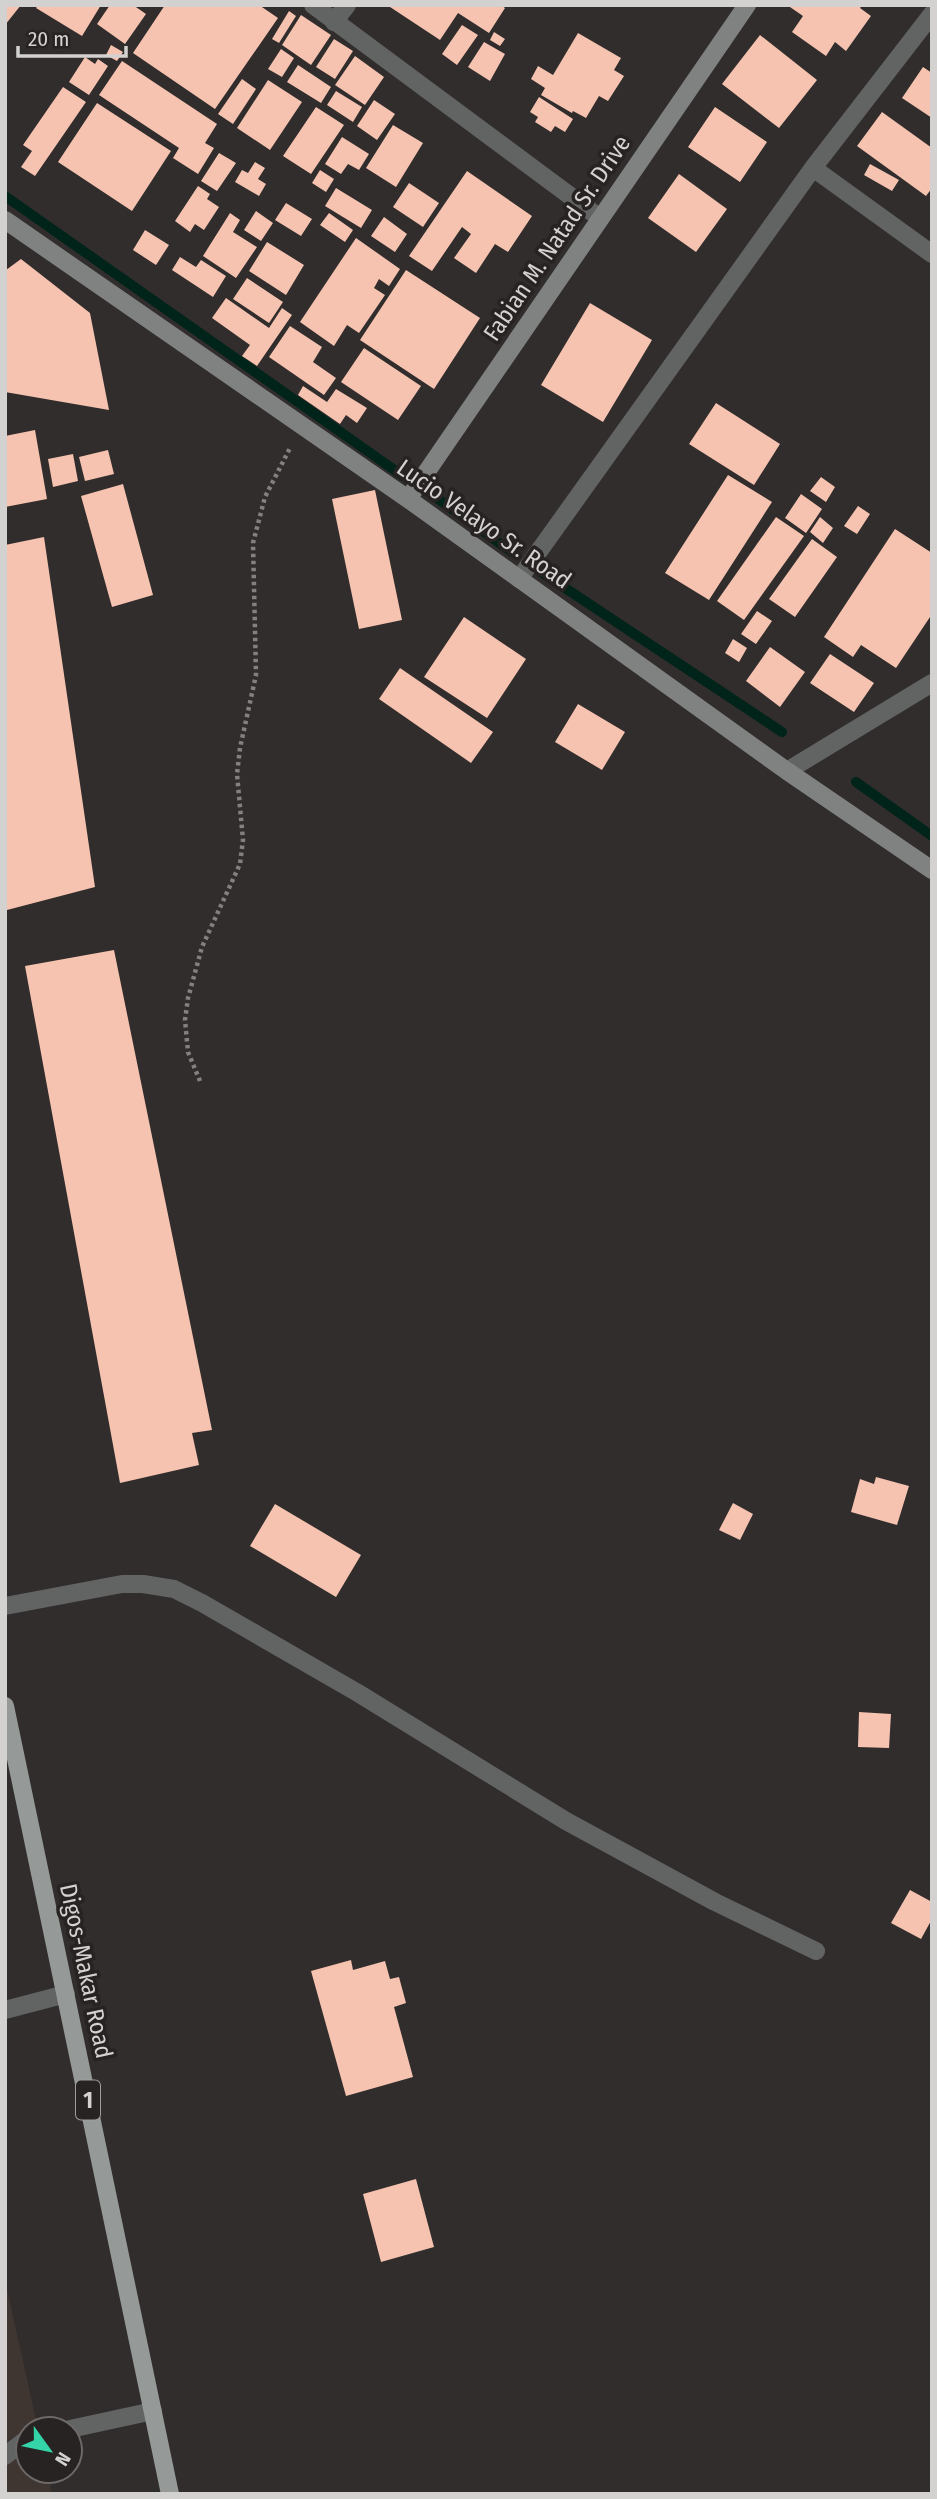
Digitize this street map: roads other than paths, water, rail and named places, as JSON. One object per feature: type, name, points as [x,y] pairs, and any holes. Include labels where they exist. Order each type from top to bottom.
[{"type":"main road","name":"Fabian M. Natad Sr. Drive","points":[[408,499],[747,5]]},
{"type":"main road","name":"Lucio Velayo Sr. Road","points":[[5,220],[408,499],[787,771],[932,870]]},
{"type":"main road","name":"Digos-Makar Road","points":[[5,1706],[9,1741],[66,1994],[170,2494]]},
{"type":"street","points":[[313,5],[600,218]]},
{"type":"street","points":[[334,22],[347,5]]},
{"type":"street","points":[[519,579],[813,168],[932,14]]},
{"type":"street","points":[[813,168],[932,254]]},
{"type":"street","points":[[787,771],[932,682]]},
{"type":"street","points":[[5,1606],[122,1584],[174,1589],[358,1693],[566,1821],[715,1902],[816,1951]]},
{"type":"street","points":[[5,2010],[66,1994]]},
{"type":"street","points":[[84,2426],[153,2411]]},
{"type":"waterway","points":[[5,196],[403,476]]},
{"type":"waterway","points":[[434,496],[512,552]]},
{"type":"waterway","points":[[541,572],[782,732]]},
{"type":"waterway","points":[[856,782],[932,836]]}]
